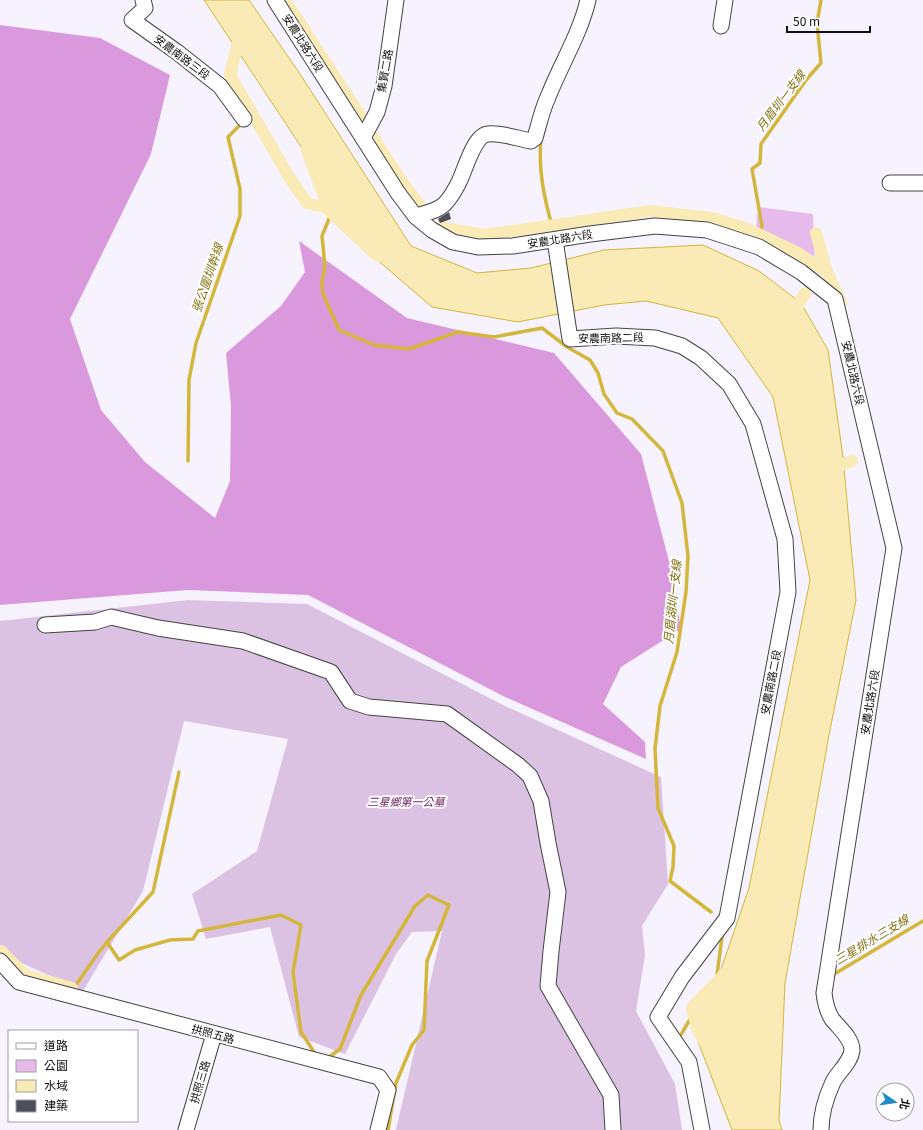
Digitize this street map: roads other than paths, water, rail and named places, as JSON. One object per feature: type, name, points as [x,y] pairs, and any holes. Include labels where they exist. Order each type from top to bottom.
[{"type":"lane","name":"安農南路三段","points":[[143,0],[145,8],[132,20],[177,52],[220,86],[244,120]]},
{"type":"lane","name":"安農北路六段","points":[[276,0],[398,193],[416,216],[432,230],[453,242],[478,247],[513,246],[655,226],[707,230],[759,247],[801,272],[835,299],[894,548],[824,993],[826,1007],[832,1018],[850,1042],[852,1050],[850,1058],[834,1081],[827,1098],[821,1130]]},
{"type":"lane","name":"集賢二路","points":[[363,138],[377,112],[384,86],[396,0]]},
{"type":"lane","points":[[416,216],[439,208],[448,198],[459,182],[468,159],[481,137],[488,134],[499,134],[531,141],[535,138],[547,98],[578,33],[584,18],[588,0]]},
{"type":"lane","points":[[721,26],[725,0]]},
{"type":"lane","points":[[890,183],[923,183]]},
{"type":"lane","name":"安農南路二段","points":[[554,240],[570,339],[616,336],[655,338],[682,346],[701,358],[729,384],[753,424],[785,539],[788,592],[728,918],[682,977],[658,1017],[689,1062],[702,1130]]},
{"type":"lane","points":[[45,625],[95,622],[111,617],[158,628],[242,641],[331,672],[350,701],[369,707],[447,714],[518,765],[530,776],[541,801],[558,892],[548,986],[611,1094],[613,1130]]},
{"type":"lane","name":"拱照五路","points":[[0,961],[20,982],[380,1077],[388,1090],[378,1130]]},
{"type":"lane","name":"拱照三路","points":[[186,1130],[214,1034]]},
{"type":"water","points":[[204,0],[249,0],[298,71],[411,246],[477,273],[531,268],[604,250],[703,245],[759,271],[801,303],[828,350],[843,457],[856,600],[829,735],[785,983],[779,1120],[782,1130],[732,1130],[697,1039],[749,888],[810,580],[773,397],[718,318],[646,301],[604,305],[518,322],[432,307],[374,257]]},
{"type":"waterway","points":[[285,0],[363,120]]},
{"type":"waterway","name":"月眉圳一支線","points":[[759,234],[762,226],[752,169],[760,163],[761,144],[806,80],[821,63],[817,23],[821,0]]},
{"type":"waterway","points":[[240,34],[230,75],[289,177],[307,203],[333,209]]},
{"type":"waterway","name":"張公圍圳幹線","points":[[188,461],[189,380],[196,343],[240,216],[240,189],[228,137],[238,127],[255,117]]},
{"type":"waterway","points":[[373,137],[402,182],[423,209]]},
{"type":"waterway","points":[[541,139],[540,161],[542,183],[552,226]]},
{"type":"waterway","points":[[311,150],[333,209],[379,252]]},
{"type":"waterway","name":"月眉湖圳一支線","points":[[333,209],[322,236],[325,266],[322,282],[323,294],[339,330],[374,345],[409,349],[458,332],[494,337],[542,328],[567,347],[590,360],[598,373],[604,394],[617,413],[632,419],[663,451],[682,503],[688,556],[686,592],[677,652],[660,706],[655,749],[658,808],[674,846],[673,867],[670,881],[711,912]]},
{"type":"waterway","points":[[441,227],[483,235],[650,211],[712,218],[748,229],[798,253],[827,272],[841,303]]},
{"type":"waterway","points":[[816,233],[827,272]]},
{"type":"waterway","points":[[792,316],[805,293]]},
{"type":"waterway","points":[[829,469],[852,461]]},
{"type":"waterway","points":[[107,942],[153,892],[179,772]]},
{"type":"waterway","points":[[326,1057],[329,1057],[340,1049],[361,995],[415,906],[428,895],[449,905],[427,961],[424,1030],[412,1045],[396,1083],[388,1130]]},
{"type":"waterway","points":[[73,989],[107,942],[119,960],[135,950],[170,940],[193,939],[198,931],[281,915],[301,925],[293,972],[301,1032],[316,1055]]},
{"type":"waterway","name":"三星排水三支線","points":[[831,976],[923,921]]},
{"type":"waterway","name":"月眉湖圳一支線","points":[[715,990],[722,937]]},
{"type":"waterway","points":[[0,951],[25,975],[72,988]]},
{"type":"waterway","name":"張公圍圳幹線","points":[[715,1051],[702,1030],[696,1009],[732,972]]},
{"type":"waterway","name":"張公圍圳幹線","points":[[679,1038],[696,1009]]},
{"type":"park label","name":"三星鄉第一公墓","points":[[406,802]]}]
